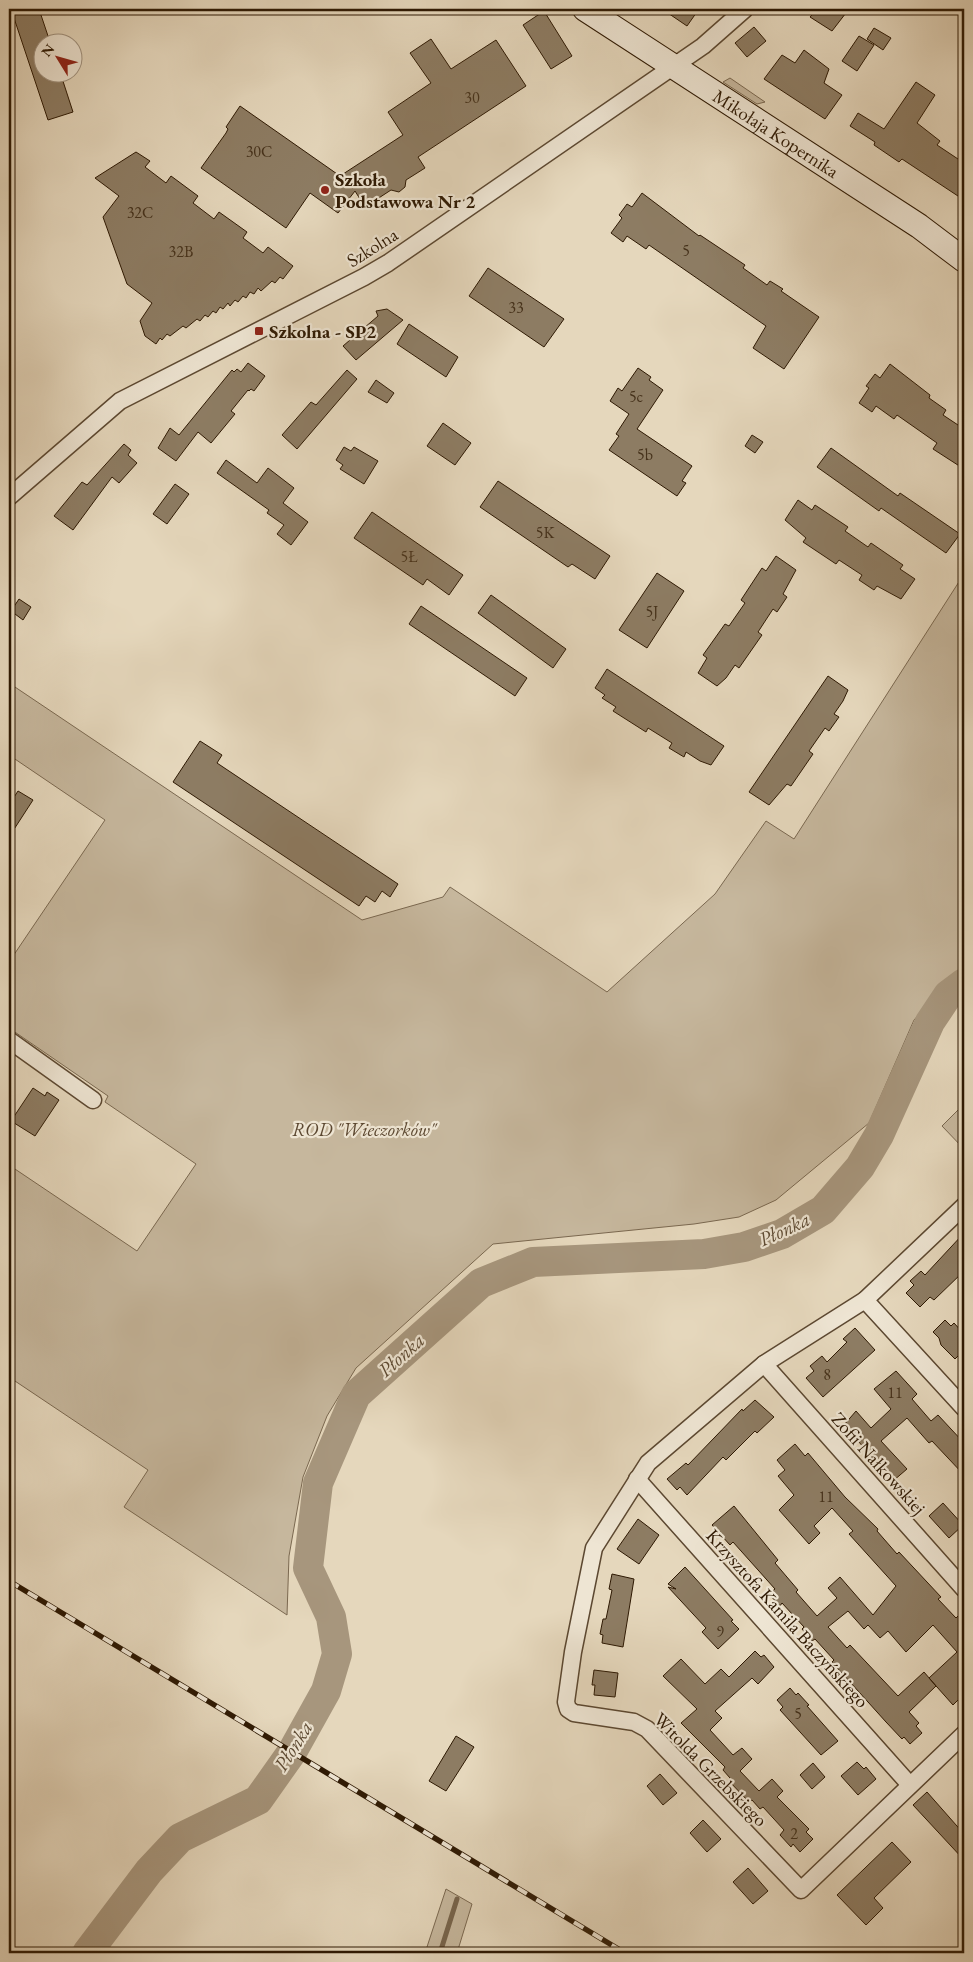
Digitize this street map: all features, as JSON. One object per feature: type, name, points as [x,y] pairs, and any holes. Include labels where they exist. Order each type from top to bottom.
[{"type":"street","name":"Mikołaja Kopernika","points":[[586,9],[919,226],[964,260]]},
{"type":"street","name":"Szkolna","points":[[9,497],[120,401],[364,277],[471,207],[675,66],[703,46],[745,9]]},
{"type":"street","points":[[9,1040],[93,1100]]},
{"type":"street","points":[[637,1479],[657,1453],[764,1364],[865,1300],[964,1206]]},
{"type":"street","points":[[865,1300],[964,1408]]},
{"type":"street","name":"Zofii Nałkowskiej","points":[[764,1364],[964,1589]]},
{"type":"street","name":"Witolda Grzebskiego","points":[[637,1479],[594,1548],[566,1702],[568,1709],[574,1713],[634,1722],[647,1729],[801,1890],[910,1785]]},
{"type":"street","name":"Krzysztofa Kamila Baczyńskiego","points":[[637,1479],[910,1785]]},
{"type":"street","points":[[910,1785],[964,1734]]},
{"type":"green space","points":[[730,78],[765,102],[757,104],[723,82]]},
{"type":"green space","name":"ROD \"Wieczorków\"","points":[[964,574],[964,965],[914,1020],[869,1123],[776,1200],[739,1217],[694,1224],[493,1244],[356,1368],[327,1416],[303,1477],[289,1556],[287,1615],[124,1507],[148,1470],[9,1377],[9,1165],[137,1251],[196,1164],[105,1102],[108,1096],[9,1028],[9,962],[105,820],[9,755],[9,683],[362,920],[443,897],[450,887],[607,992],[715,894],[766,821],[794,839]]},
{"type":"green space","points":[[964,1104],[964,1149],[942,1126]]},
{"type":"green space","points":[[446,1889],[472,1904],[457,1953],[425,1953]]},
{"type":"building","points":[[11,9],[39,9],[47,32],[32,32],[32,72]]},
{"type":"building","points":[[662,9],[699,9],[687,26]]},
{"type":"building","points":[[817,9],[849,9],[832,31],[810,17]]},
{"type":"building","points":[[544,11],[572,56],[551,69],[523,25]]},
{"type":"building","points":[[754,27],[766,41],[747,57],[735,43]]},
{"type":"building","points":[[874,28],[891,38],[883,50],[867,39]]},
{"type":"building","points":[[859,36],[874,45],[857,71],[842,61]]},
{"type":"building","points":[[431,39],[451,69],[496,40],[526,86],[418,157],[425,168],[406,180],[405,187],[399,192],[391,190],[365,207],[355,191],[338,213],[310,193],[286,228],[201,168],[226,133],[228,129],[226,127],[240,106],[340,176],[403,135],[388,112],[431,83],[410,53]]},
{"type":"building","points":[[804,50],[829,69],[824,83],[842,95],[825,119],[764,79],[782,55],[795,63]]},
{"type":"building","points":[[35,82],[63,82],[73,112],[48,120]]},
{"type":"building","points":[[916,82],[935,95],[917,123],[940,141],[937,145],[964,163],[964,200],[902,159],[899,162],[874,145],[875,142],[850,126],[858,113],[884,129]]},
{"type":"building","points":[[136,152],[150,161],[145,167],[166,183],[171,176],[198,196],[193,203],[214,219],[219,212],[247,232],[243,238],[263,253],[268,247],[293,266],[283,279],[280,277],[275,283],[272,281],[261,291],[258,288],[254,294],[250,292],[246,298],[243,296],[238,302],[235,300],[230,306],[228,303],[223,309],[220,307],[216,313],[213,311],[208,317],[205,315],[200,321],[197,319],[186,328],[183,326],[170,336],[167,334],[162,340],[160,338],[156,344],[145,336],[140,321],[152,303],[127,284],[103,217],[119,196],[95,178]]},
{"type":"building","points":[[642,193],[699,236],[745,265],[743,268],[767,285],[770,281],[783,289],[781,291],[819,317],[784,369],[753,348],[766,326],[649,245],[646,249],[627,236],[623,242],[611,233],[622,218],[619,215],[627,204],[632,207]]},
{"type":"building","points":[[488,268],[564,319],[544,347],[469,296]]},
{"type":"building","points":[[387,309],[403,320],[356,360],[343,346],[378,316],[376,311]]},
{"type":"building","points":[[409,324],[458,357],[446,377],[397,344]]},
{"type":"building","points":[[248,363],[265,376],[254,391],[248,390],[231,411],[235,414],[211,443],[198,432],[176,461],[158,448],[170,428],[179,435],[232,370],[234,372],[237,369],[241,372]]},
{"type":"building","points":[[890,364],[930,395],[929,398],[946,410],[943,415],[964,429],[964,469],[933,449],[937,443],[897,415],[894,419],[876,406],[872,412],[859,403],[869,388],[866,386],[875,374],[880,378]]},
{"type":"building","points":[[638,368],[651,377],[649,380],[663,390],[637,429],[692,466],[682,481],[686,483],[677,496],[609,450],[619,436],[616,434],[629,414],[610,401],[618,388],[622,391]]},
{"type":"building","points":[[347,370],[357,379],[297,449],[282,435],[311,402],[316,405]]},
{"type":"building","points":[[376,380],[394,393],[387,403],[368,392]]},
{"type":"building","points":[[443,423],[471,443],[455,465],[427,446]]},
{"type":"building","points":[[752,435],[763,442],[755,453],[745,446]]},
{"type":"building","points":[[124,444],[131,450],[128,455],[137,463],[119,483],[112,477],[73,530],[54,516],[82,482],[87,485]]},
{"type":"building","points":[[344,447],[351,451],[354,447],[378,461],[364,484],[340,469],[343,465],[336,460]]},
{"type":"building","points":[[831,448],[898,496],[900,493],[960,534],[946,553],[881,508],[879,511],[817,467]]},
{"type":"building","points":[[226,460],[257,483],[268,468],[294,488],[283,503],[308,522],[291,545],[277,534],[284,525],[267,513],[269,510],[217,473]]},
{"type":"building","points":[[498,481],[610,556],[595,579],[572,564],[568,567],[480,507]]},
{"type":"building","points":[[175,484],[189,494],[167,524],[153,514]]},
{"type":"building","points":[[798,500],[812,510],[815,505],[848,527],[845,531],[868,547],[871,543],[903,565],[900,569],[915,579],[901,599],[877,586],[874,590],[859,580],[862,575],[839,560],[836,564],[803,542],[806,538],[785,520]]},
{"type":"building","points":[[372,512],[463,575],[449,595],[427,579],[423,585],[354,538]]},
{"type":"building","points":[[776,556],[796,570],[783,594],[787,597],[777,612],[773,609],[758,632],[762,635],[739,668],[735,665],[726,678],[717,686],[698,673],[707,658],[703,655],[725,624],[729,626],[745,603],[741,600],[762,568],[766,571]]},
{"type":"building","points":[[657,573],[684,591],[647,648],[619,630]]},
{"type":"building","points":[[491,595],[566,649],[553,668],[478,613]]},
{"type":"building","points":[[19,599],[31,607],[23,620],[11,611]]},
{"type":"building","points":[[421,606],[527,678],[515,696],[409,624]]},
{"type":"building","points":[[607,669],[724,746],[711,765],[700,761],[686,752],[684,757],[669,748],[672,743],[648,728],[646,732],[613,711],[616,707],[602,698],[605,695],[595,688]]},
{"type":"building","points":[[828,676],[848,690],[834,714],[839,717],[829,731],[825,728],[809,751],[813,754],[791,786],[787,784],[769,805],[749,792]]},
{"type":"building","points":[[200,741],[222,755],[217,763],[398,884],[390,897],[382,891],[375,902],[366,896],[359,906],[173,782]]},
{"type":"building","points":[[18,791],[33,800],[9,837],[9,805]]},
{"type":"building","points":[[33,1088],[45,1096],[47,1092],[59,1100],[35,1136],[11,1121]]},
{"type":"building","points":[[964,1233],[964,1271],[934,1300],[930,1297],[920,1307],[906,1293],[914,1285],[910,1281],[921,1271],[925,1275]]},
{"type":"building","points":[[945,1320],[951,1326],[954,1323],[964,1334],[964,1350],[955,1359],[941,1345],[939,1338],[933,1332]]},
{"type":"building","points":[[855,1328],[875,1350],[823,1397],[806,1378],[814,1371],[810,1366],[822,1356],[827,1362],[847,1342],[843,1339]]},
{"type":"building","points":[[896,1371],[917,1394],[912,1399],[931,1421],[938,1415],[964,1443],[964,1475],[932,1441],[929,1443],[907,1418],[881,1441],[907,1469],[893,1481],[844,1425],[856,1411],[871,1428],[891,1409],[874,1389]]},
{"type":"building","points":[[755,1400],[774,1417],[757,1433],[755,1431],[726,1460],[723,1457],[687,1495],[680,1487],[677,1490],[667,1479],[686,1463],[688,1465],[742,1409],[743,1411]]},
{"type":"building","points":[[795,1444],[805,1456],[808,1453],[845,1497],[878,1529],[877,1531],[897,1554],[899,1552],[941,1597],[938,1599],[956,1618],[958,1616],[964,1622],[964,1694],[953,1705],[936,1686],[909,1712],[919,1723],[916,1726],[922,1733],[910,1744],[904,1737],[902,1739],[886,1722],[832,1662],[834,1660],[815,1639],[812,1641],[802,1629],[804,1627],[782,1603],[780,1606],[769,1594],[775,1589],[733,1542],[730,1545],[712,1525],[734,1506],[778,1560],[775,1563],[798,1590],[796,1592],[817,1616],[837,1598],[828,1588],[840,1577],[873,1615],[896,1586],[849,1534],[853,1531],[832,1508],[814,1526],[820,1533],[809,1544],[779,1510],[794,1495],[778,1476],[785,1470],[777,1460]],"holes":[[[848,1611],[864,1629],[868,1625],[880,1638],[888,1631],[906,1652],[933,1625],[957,1652],[929,1678],[924,1672],[898,1696],[850,1645],[847,1648],[828,1627]]]},
{"type":"building","points":[[943,1503],[963,1525],[949,1538],[929,1516]]},
{"type":"building","points":[[638,1519],[659,1535],[639,1564],[617,1549]]},
{"type":"building","points":[[685,1567],[739,1629],[718,1649],[702,1632],[706,1628],[668,1587],[676,1589],[668,1584]]},
{"type":"building","points":[[612,1574],[634,1579],[623,1647],[602,1643],[603,1635],[600,1634],[603,1619],[606,1619],[612,1590],[609,1589]]},
{"type":"building","points":[[755,1651],[761,1657],[764,1655],[774,1667],[758,1684],[752,1678],[715,1711],[722,1718],[710,1730],[733,1755],[742,1748],[752,1759],[740,1771],[759,1791],[772,1779],[783,1791],[777,1797],[809,1829],[806,1832],[813,1839],[800,1852],[793,1844],[791,1847],[780,1835],[784,1830],[763,1807],[760,1809],[752,1800],[749,1802],[728,1780],[730,1778],[723,1770],[725,1767],[681,1723],[697,1709],[663,1676],[681,1659],[705,1684],[721,1669],[729,1677]]},
{"type":"building","points":[[594,1670],[618,1673],[615,1697],[594,1695],[595,1685],[592,1685]]},
{"type":"building","points":[[790,1688],[796,1695],[798,1693],[809,1705],[807,1706],[838,1741],[821,1755],[780,1710],[783,1707],[777,1700]]},
{"type":"building","points":[[456,1736],[474,1747],[446,1791],[429,1781]]},
{"type":"building","points":[[857,1762],[864,1769],[866,1767],[876,1779],[858,1795],[841,1776]]},
{"type":"building","points":[[813,1763],[825,1777],[812,1789],[800,1775]]},
{"type":"building","points":[[660,1774],[677,1793],[663,1805],[647,1786]]},
{"type":"building","points":[[927,1792],[964,1834],[964,1860],[913,1805]]},
{"type":"building","points":[[703,1820],[721,1839],[707,1852],[690,1833]]},
{"type":"building","points":[[892,1842],[911,1862],[874,1898],[883,1908],[866,1925],[837,1895]]},
{"type":"building","points":[[748,1868],[768,1891],[753,1904],[733,1882]]},
{"type":"waterway","name":"Płonka","points":[[87,1953],[149,1871],[180,1838],[258,1800],[292,1752],[326,1691],[337,1654],[331,1617],[308,1568],[318,1483],[356,1395],[481,1283],[533,1262],[704,1254],[744,1247],[782,1234],[823,1210],[860,1167],[879,1135],[930,1022],[948,995],[964,983]]},
{"type":"waterway","points":[[440,1953],[457,1899]]},
{"type":"railway","points":[[9,1581],[625,1953]]},
{"type":"place","name":"Szkoła Podstawowa Nr 2","points":[[325,190]]},
{"type":"place","name":"Szkolna - SP2","points":[[259,331]]}]
